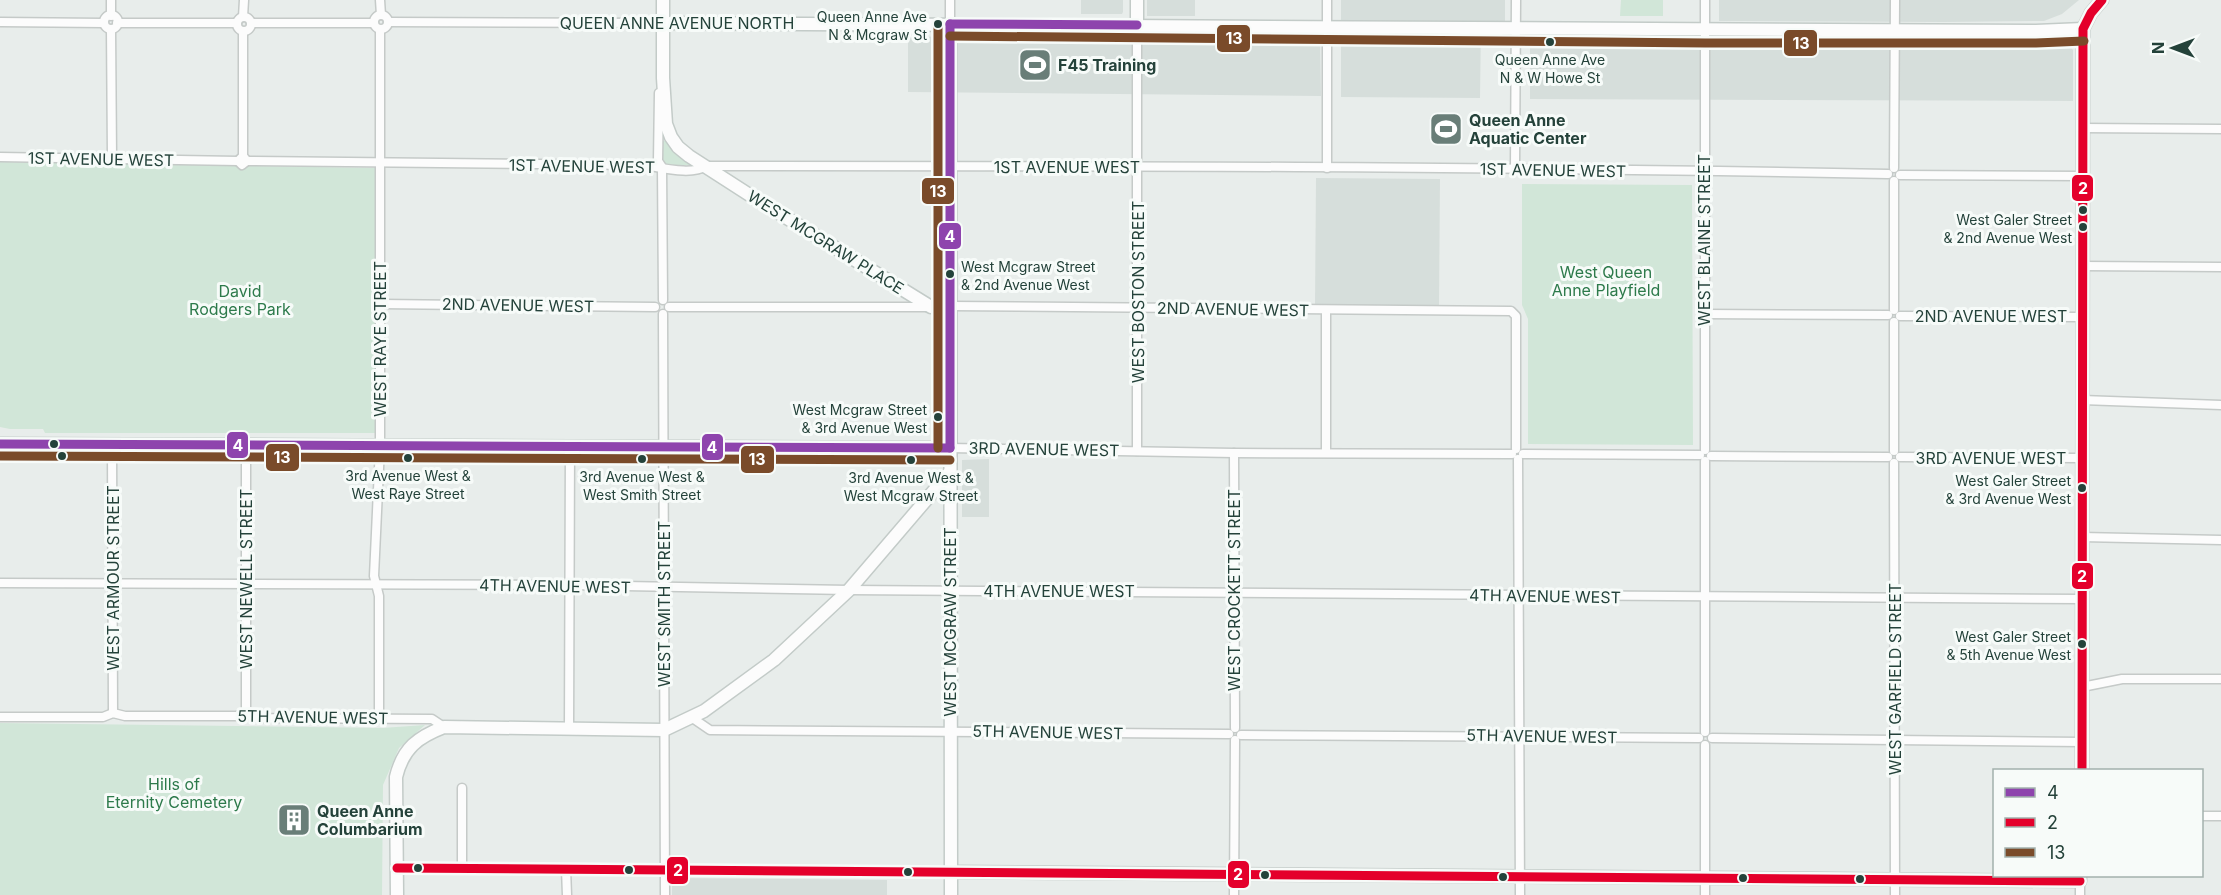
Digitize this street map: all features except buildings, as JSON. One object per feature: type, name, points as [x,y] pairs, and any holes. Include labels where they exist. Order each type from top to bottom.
[{"type":"street","points":[[111,0],[112,158]]},
{"type":"street","points":[[243,159],[243,31],[238,28],[244,21],[244,0]]},
{"type":"street","points":[[380,0],[381,15]]},
{"type":"street","name":"WEST SMITH STREET","points":[[663,0],[663,78],[666,124],[670,137],[689,156],[706,166]]},
{"type":"street","points":[[950,0],[950,24]]},
{"type":"street","points":[[1137,0],[1137,25]]},
{"type":"street","points":[[1327,0],[1327,168]]},
{"type":"street","points":[[1515,169],[1516,0]]},
{"type":"street","name":"WEST BLAINE STREET","points":[[1705,0],[1705,895]]},
{"type":"street","name":"WEST GARFIELD STREET","points":[[1894,895],[1895,0]]},
{"type":"street","points":[[2082,769],[2083,29],[2091,13],[2102,0]]},
{"type":"street","points":[[0,22],[244,21],[386,28],[388,22],[386,17],[381,15]]},
{"type":"street","points":[[377,26],[375,18],[381,15]]},
{"type":"street","name":"QUEEN ANNE AVENUE NORTH","points":[[388,22],[1327,26],[1895,32],[2083,29]]},
{"type":"street","name":"WEST MCGRAW STREET","points":[[950,24],[951,895]]},
{"type":"street","name":"WEST BOSTON STREET","points":[[1137,25],[1137,451]]},
{"type":"street","name":"WEST RAYE STREET","points":[[377,26],[381,304],[380,447],[374,576],[379,596],[379,719]]},
{"type":"street","name":"WEST SMITH STREET","points":[[663,78],[658,95],[658,161],[662,168],[665,307],[665,895]]},
{"type":"street","points":[[2082,128],[2221,129]]},
{"type":"street","name":"1ST AVENUE WEST","points":[[0,157],[243,159],[380,164],[643,165],[667,170],[701,170],[706,166],[950,166],[1515,169],[2082,176]]},
{"type":"street","name":"WEST MCGRAW PLACE","points":[[706,166],[787,219],[931,307]]},
{"type":"street","points":[[2082,266],[2221,267]]},
{"type":"street","name":"2ND AVENUE WEST","points":[[381,304],[655,307],[657,302],[665,307]]},
{"type":"street","points":[[665,307],[950,306]]},
{"type":"street","name":"2ND AVENUE WEST","points":[[950,306],[1511,311],[1515,313],[1517,454]]},
{"type":"street","points":[[1326,310],[1326,452]]},
{"type":"street","name":"2ND AVENUE WEST","points":[[1704,314],[2082,317]]},
{"type":"street","points":[[2082,400],[2221,405]]},
{"type":"street","name":"3RD AVENUE WEST","points":[[0,444],[380,447],[570,445],[1234,453],[2082,458]]},
{"type":"street","name":"WEST ARMOUR STREET","points":[[112,444],[113,713]]},
{"type":"street","points":[[570,445],[570,729]]},
{"type":"street","name":"WEST NEWELL STREET","points":[[246,446],[246,713]]},
{"type":"street","name":"WEST CROCKETT STREET","points":[[1234,453],[1234,895]]},
{"type":"street","points":[[1517,454],[1520,895]]},
{"type":"street","points":[[664,730],[704,711],[774,660],[849,590],[950,472]]},
{"type":"street","points":[[2082,537],[2221,540]]},
{"type":"street","name":"4TH AVENUE WEST","points":[[0,583],[569,585],[849,590],[2082,599]]},
{"type":"street","points":[[2082,687],[2122,679],[2221,679]]},
{"type":"street","name":"5TH AVENUE WEST","points":[[0,717],[103,717],[113,713],[125,716],[236,716],[246,713],[257,718],[432,719],[444,727]]},
{"type":"street","name":"5TH AVENUE WEST","points":[[691,717],[710,730],[2082,742]]},
{"type":"street","name":"5TH AVENUE WEST","points":[[397,868],[396,777],[399,764],[414,742],[425,734],[444,727],[664,730]]},
{"type":"street","points":[[462,788],[462,869]]},
{"type":"street","points":[[2203,816],[2221,816]]},
{"type":"street","points":[[397,895],[397,868],[1894,880],[2080,878],[2080,895]]},
{"type":"street","points":[[566,869],[567,895]]},
{"type":"shaded area","points":[[1081,0],[1123,0],[1123,12],[1122,14],[1081,14]]},
{"type":"shaded area","points":[[1147,0],[1195,0],[1195,16],[1147,16]]},
{"type":"shaded area","points":[[1341,0],[1505,0],[1505,23],[1481,23],[1480,98],[1341,97]]},
{"type":"shaded area","points":[[1719,0],[2079,0],[2062,14],[2044,21],[1944,22],[1719,21]]},
{"type":"shaded area","points":[[1039,35],[1320,37],[1321,96],[908,92],[908,37]]},
{"type":"shaded area","points":[[1533,41],[1899,43],[2065,41],[2073,50],[2073,101],[1530,99],[1530,48]]},
{"type":"shaded area","points":[[1316,178],[1440,179],[1439,306],[1315,305]]},
{"type":"shaded area","points":[[989,459],[989,517],[962,517],[962,460]]},
{"type":"shaded area","points":[[672,878],[887,880],[887,895],[672,895]]},
{"type":"green space","points":[[1621,0],[1663,0],[1663,16],[1620,16]]},
{"type":"green space","points":[[662,141],[665,141],[691,165],[666,166],[662,162]]},
{"type":"green space","name":"David Rodgers Park","points":[[0,162],[375,168],[377,433],[45,433],[43,429],[0,427]]},
{"type":"green space","name":"West Queen Anne Playfield","points":[[1522,184],[1692,185],[1693,445],[1528,444],[1528,319],[1522,305]]},
{"type":"green space","name":"Hills of Eternity Cemetery","points":[[0,723],[382,728],[425,725],[399,748],[383,785],[382,895],[0,895]]},
{"type":"transit line","name":"2","points":[[2082,769],[2083,29],[2091,13],[2102,0]]},
{"type":"transit line","name":"13","points":[[938,24],[938,448]]},
{"type":"transit line","name":"4","points":[[950,24],[950,448]]},
{"type":"transit line","name":"4","points":[[950,24],[1137,25]]},
{"type":"transit line","name":"13","points":[[950,36],[1705,43],[2084,41]]},
{"type":"transit line","name":"4","points":[[0,444],[950,448]]},
{"type":"transit line","name":"13","points":[[0,456],[950,460]]},
{"type":"transit line","name":"2","points":[[397,868],[2080,881]]},
{"type":"place","name":"Queen Anne Ave N & Mcgraw St","points":[[938,24]]},
{"type":"place","name":"Queen Anne Ave N & W Howe St","points":[[1550,42]]},
{"type":"place","name":"F45 Training","points":[[1035,65]]},
{"type":"place","name":"Queen Anne Aquatic Center","points":[[1446,129]]},
{"type":"place","name":"West Galer Street & 2nd Avenue West","points":[[2083,227]]},
{"type":"place","name":"West Mcgraw Street & 2nd Avenue West","points":[[950,274]]},
{"type":"place","name":"West Mcgraw Street & 3rd Avenue West","points":[[938,417]]},
{"type":"place","name":"3rd Avenue West & West Raye Street","points":[[408,458]]},
{"type":"place","name":"3rd Avenue West & West Smith Street","points":[[642,459]]},
{"type":"place","name":"3rd Avenue West & West Mcgraw Street","points":[[911,460]]},
{"type":"place","name":"West Galer Street & 3rd Avenue West","points":[[2082,488]]},
{"type":"place","name":"West Galer Street & 5th Avenue West","points":[[2082,644]]},
{"type":"place","name":"Queen Anne Columbarium","points":[[294,820]]}]
